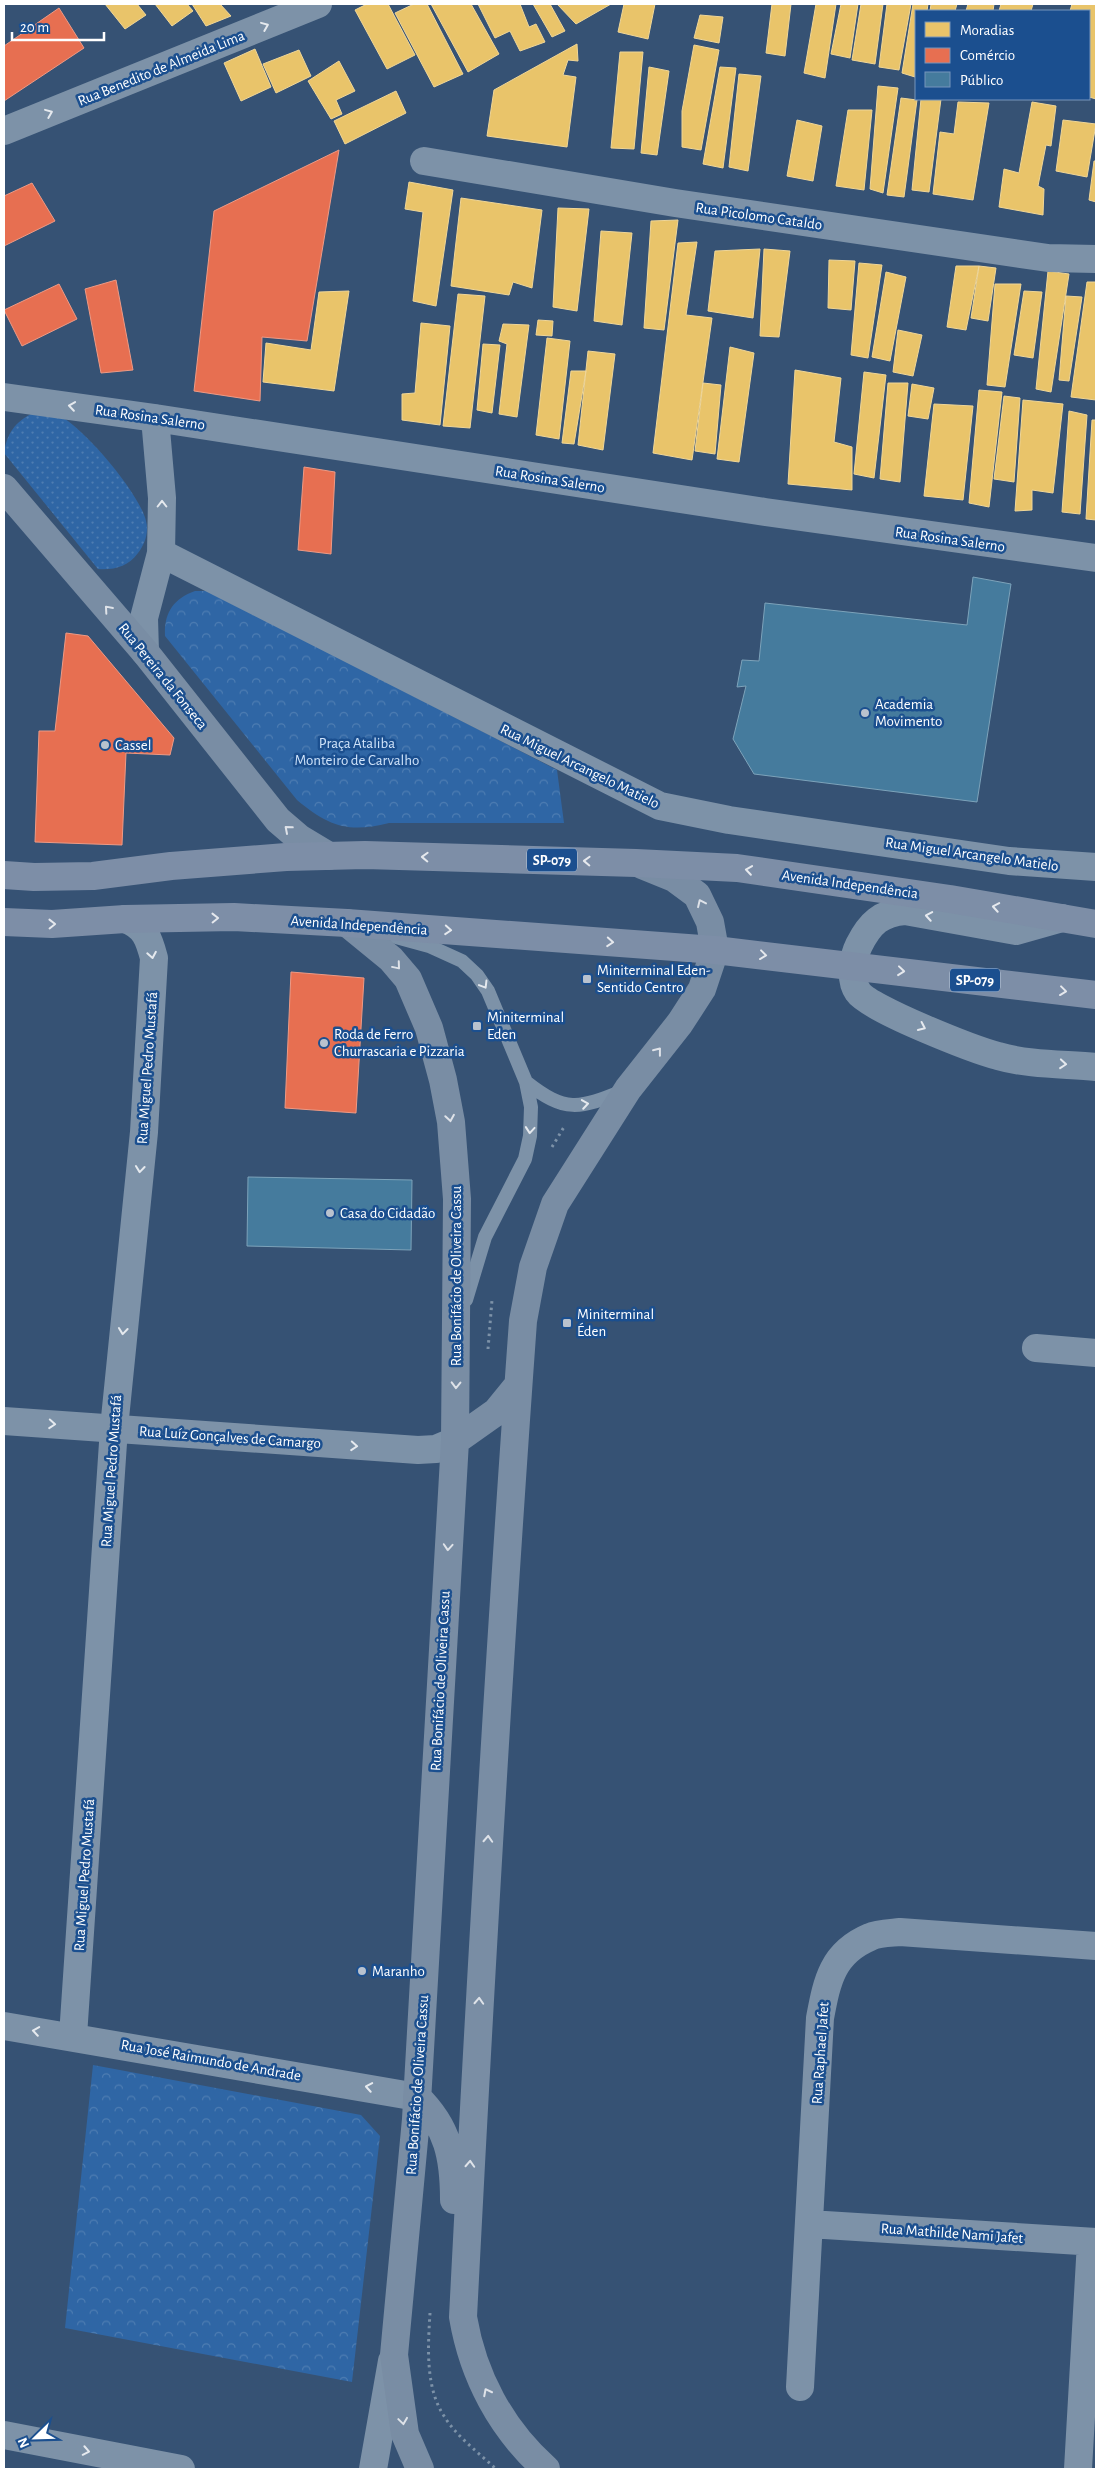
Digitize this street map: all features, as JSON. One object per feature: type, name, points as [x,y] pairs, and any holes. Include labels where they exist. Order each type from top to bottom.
[{"type":"main road","name":"Rua Pereira da Fonseca","points":[[4,488],[145,652],[278,820],[299,838],[329,856]]},
{"type":"main road","name":"Avenida Independência","points":[[4,875],[34,877],[93,876],[171,866],[365,855],[636,863],[737,868],[950,898],[1096,924]]},
{"type":"main road","name":"Avenida Independência","points":[[636,863],[674,878],[697,895],[710,922],[715,950]]},
{"type":"main road","name":"Avenida Independência","points":[[4,922],[52,924],[125,919],[234,917],[347,923],[715,950],[1096,995]]},
{"type":"main road","name":"Rua Bonifácio de Oliveira Cassu","points":[[347,923],[391,959],[408,979],[429,1028],[443,1080],[451,1122],[457,1199],[455,1441],[417,2097],[394,2355]]},
{"type":"main road","points":[[546,2469],[512,2434],[496,2410],[472,2358],[463,2317],[475,2062],[496,1713],[523,1321],[533,1267],[555,1204],[628,1089],[680,1023],[702,989],[715,950]]},
{"type":"main road","points":[[455,1441],[496,1412],[518,1385]]},
{"type":"main road","points":[[417,2097],[435,2116],[450,2149],[454,2194],[454,2247],[465,2282]]},
{"type":"main road","points":[[394,2355],[404,2434],[420,2469]]},
{"type":"street","name":"Rua Benedito de Almeida Lima","points":[[4,131],[318,4]]},
{"type":"street","name":"Rua Picolomo Cataldo","points":[[424,161],[744,214],[1048,258],[1096,259]]},
{"type":"street","name":"Rua Rosina Salerno","points":[[4,397],[156,418],[567,482],[1096,558]]},
{"type":"street","points":[[145,652],[144,618],[162,553],[162,498],[156,418]]},
{"type":"street","name":"Rua Miguel Arcangelo Matielo","points":[[162,553],[660,806],[729,820],[1009,861],[1096,867]]},
{"type":"street","name":"Avenida Independência","points":[[853,966],[858,948],[866,932],[880,918],[891,912],[905,912],[1016,931],[1062,918]]},
{"type":"street","name":"Rua Miguel Pedro Mustafá","points":[[73,2036],[114,1428],[144,1132],[154,958],[144,932],[137,924],[125,919]]},
{"type":"street","points":[[853,966],[857,992],[864,998],[944,1038],[1000,1057],[1096,1067]]},
{"type":"street","points":[[1036,1348],[1096,1353]]},
{"type":"street","name":"Rua Luíz Gonçalves de Camargo","points":[[4,1421],[418,1450],[436,1449],[455,1441]]},
{"type":"street","name":"Rua Raphael Jafet","points":[[800,2387],[820,2018],[825,1988],[839,1956],[870,1936],[900,1932],[1096,1946]]},
{"type":"street","name":"Rua José Raimundo de Andrade","points":[[4,2026],[73,2036],[417,2097]]},
{"type":"street","name":"Rua Mathilde Nami Jafet","points":[[809,2224],[1094,2242]]},
{"type":"street","points":[[1078,2469],[1094,2242]]},
{"type":"street","name":"Rua Bonifácio de Oliveira Cassu","points":[[373,2469],[394,2355]]},
{"type":"street","points":[[4,2435],[117,2463],[181,2469]]},
{"type":"lane","points":[[347,923],[429,946],[462,962],[477,975],[488,991],[526,1082],[531,1107],[530,1136],[525,1159],[486,1237],[469,1286],[457,1348]]},
{"type":"lane","points":[[526,1082],[546,1098],[564,1105],[589,1104],[628,1089]]},
{"type":"green space","points":[[33,413],[57,415],[71,423],[97,448],[134,495],[146,521],[147,534],[140,549],[130,562],[120,567],[98,569],[4,453],[7,440],[13,429],[21,420]]},
{"type":"green space","name":"Praça Ataliba Monteiro de Carvalho","points":[[195,591],[208,591],[219,596],[557,770],[564,823],[389,823],[375,826],[351,827],[330,822],[319,816],[297,800],[165,636],[166,620],[171,608],[181,598]]},
{"type":"green space","points":[[93,2065],[361,2115],[380,2136],[352,2382],[65,2328]]},
{"type":"building: Moradias","points":[[105,4],[137,4],[146,15],[125,29]]},
{"type":"building: Moradias","points":[[155,4],[187,4],[193,11],[172,26]]},
{"type":"building: Moradias","points":[[192,4],[220,4],[231,16],[206,26]]},
{"type":"building: Moradias","points":[[367,4],[388,4],[415,55],[387,69],[355,10]]},
{"type":"building: Moradias","points":[[414,4],[427,4],[463,74],[434,87],[395,13]]},
{"type":"building: Moradias","points":[[431,4],[471,4],[499,54],[468,72]]},
{"type":"building: Moradias","points":[[478,4],[520,4],[529,27],[536,24],[545,42],[520,51],[510,31],[495,38]]},
{"type":"building: Moradias","points":[[533,4],[550,4],[565,31],[552,37]]},
{"type":"building: Moradias","points":[[557,4],[611,4],[576,24]]},
{"type":"building: Moradias","points":[[624,4],[655,4],[648,39],[618,32]]},
{"type":"building: Moradias","points":[[772,4],[791,4],[785,56],[766,53]]},
{"type":"building: Moradias","points":[[816,4],[836,4],[825,78],[804,73]]},
{"type":"building: Moradias","points":[[841,4],[858,4],[850,58],[831,54]]},
{"type":"building: Moradias","points":[[861,4],[883,4],[875,64],[852,60]]},
{"type":"building: Moradias","points":[[887,4],[911,4],[899,70],[879,67]]},
{"type":"building: Moradias","points":[[913,4],[928,4],[927,10],[915,10],[915,77],[902,73]]},
{"type":"building: Moradias","points":[[931,4],[957,4],[955,10],[930,10]]},
{"type":"building: Moradias","points":[[968,4],[994,4],[993,10],[966,10]]},
{"type":"building: Moradias","points":[[1001,4],[1033,4],[1031,10],[999,10]]},
{"type":"building: Moradias","points":[[1072,4],[1096,4],[1096,99],[1090,97],[1090,10],[1070,10]]},
{"type":"building: Moradias","points":[[700,15],[723,17],[719,43],[694,38]]},
{"type":"building: Moradias","points":[[577,44],[578,61],[568,60],[563,75],[576,77],[567,147],[487,136],[494,90]]},
{"type":"building: Moradias","points":[[694,45],[719,50],[701,150],[682,147],[682,111]]},
{"type":"building: Moradias","points":[[255,49],[271,87],[241,101],[224,63]]},
{"type":"building: Moradias","points":[[299,50],[311,76],[276,93],[263,64]]},
{"type":"building: Moradias","points":[[620,52],[643,52],[634,149],[611,148]]},
{"type":"building: Moradias","points":[[339,61],[355,91],[336,100],[342,114],[331,119],[308,81]]},
{"type":"building: Moradias","points":[[649,67],[669,71],[657,155],[641,153]]},
{"type":"building: Moradias","points":[[720,67],[736,68],[723,168],[703,164]]},
{"type":"building: Moradias","points":[[739,74],[761,76],[748,171],[729,167]]},
{"type":"building: Moradias","points":[[878,86],[898,88],[883,193],[870,189]]},
{"type":"building: Moradias","points":[[396,91],[406,113],[345,144],[334,121]]},
{"type":"building: Moradias","points":[[901,98],[917,100],[904,197],[887,195]]},
{"type":"building: Moradias","points":[[921,100],[941,100],[929,192],[912,190]]},
{"type":"building: Moradias","points":[[958,102],[989,103],[973,200],[933,194],[940,132],[954,134]]},
{"type":"building: Moradias","points":[[1032,102],[1056,106],[1051,146],[1046,145],[1038,186],[1044,189],[1043,215],[999,207],[1004,169],[1019,173]]},
{"type":"building: Moradias","points":[[848,110],[872,110],[864,190],[836,186]]},
{"type":"building: Moradias","points":[[797,120],[822,126],[813,181],[787,176]]},
{"type":"building: Moradias","points":[[1063,120],[1096,124],[1087,177],[1056,171]]},
{"type":"building: Moradias","points":[[1094,161],[1096,161],[1096,202],[1089,200]]},
{"type":"building: Moradias","points":[[409,182],[453,190],[436,306],[413,301],[423,212],[405,209]]},
{"type":"building: Moradias","points":[[461,198],[542,210],[532,288],[513,282],[509,295],[451,286]]},
{"type":"building: Moradias","points":[[558,208],[589,209],[577,311],[553,307]]},
{"type":"building: Moradias","points":[[678,220],[664,330],[644,328],[651,221]]},
{"type":"building: Moradias","points":[[601,231],[632,233],[622,325],[594,321]]},
{"type":"building: Moradias","points":[[697,242],[686,315],[712,318],[692,460],[653,453],[678,243]]},
{"type":"building: Moradias","points":[[760,249],[753,318],[708,311],[715,251]]},
{"type":"building: Moradias","points":[[764,249],[790,251],[779,337],[760,336]]},
{"type":"building: Moradias","points":[[829,260],[855,261],[851,310],[828,308]]},
{"type":"building: Moradias","points":[[859,263],[882,265],[868,358],[851,355]]},
{"type":"building: Moradias","points":[[956,266],[979,266],[966,330],[947,327]]},
{"type":"building: Moradias","points":[[979,266],[996,268],[988,321],[971,318]]},
{"type":"building: Moradias","points":[[1048,271],[1069,274],[1051,392],[1036,389]]},
{"type":"building: Moradias","points":[[886,272],[906,277],[890,361],[872,357]]},
{"type":"building: Moradias","points":[[1087,282],[1096,282],[1096,400],[1071,397]]},
{"type":"building: Moradias","points":[[995,284],[1021,284],[1005,387],[987,385]]},
{"type":"building: Moradias","points":[[349,291],[334,391],[263,382],[266,343],[311,350],[319,292]]},
{"type":"building: Moradias","points":[[1024,291],[1042,292],[1033,358],[1014,355]]},
{"type":"building: Moradias","points":[[458,294],[485,296],[470,428],[443,426]]},
{"type":"building: Moradias","points":[[1066,296],[1082,297],[1069,381],[1059,380]]},
{"type":"building: Moradias","points":[[538,320],[553,321],[552,336],[536,335]]},
{"type":"building: Moradias","points":[[421,323],[450,326],[440,425],[402,420],[402,394],[415,393]]},
{"type":"building: Moradias","points":[[503,324],[529,325],[517,417],[499,414],[507,344],[499,341]]},
{"type":"building: Moradias","points":[[898,330],[922,335],[913,376],[893,372]]},
{"type":"building: Moradias","points":[[547,338],[570,341],[559,439],[536,435]]},
{"type":"building: Moradias","points":[[483,344],[500,345],[492,413],[477,410]]},
{"type":"building: Moradias","points":[[730,347],[754,353],[739,462],[717,459]]},
{"type":"building: Moradias","points":[[588,351],[615,354],[603,450],[578,445]]},
{"type":"building: Moradias","points":[[795,370],[841,378],[834,442],[852,447],[852,490],[788,484]]},
{"type":"building: Moradias","points":[[571,371],[586,371],[574,444],[562,443]]},
{"type":"building: Moradias","points":[[864,372],[886,375],[874,478],[854,474]]},
{"type":"building: Moradias","points":[[703,383],[721,385],[715,454],[695,451]]},
{"type":"building: Moradias","points":[[888,383],[908,383],[900,482],[880,479]]},
{"type":"building: Moradias","points":[[912,384],[934,388],[928,419],[908,416]]},
{"type":"building: Moradias","points":[[979,390],[1002,392],[989,507],[969,503]]},
{"type":"building: Moradias","points":[[1004,396],[1020,398],[1014,482],[994,479]]},
{"type":"building: Moradias","points":[[1023,400],[1063,404],[1053,493],[1032,490],[1032,510],[1015,511]]},
{"type":"building: Moradias","points":[[934,404],[973,406],[963,500],[924,496]]},
{"type":"building: Moradias","points":[[1069,411],[1087,415],[1080,514],[1062,512]]},
{"type":"building: Moradias","points":[[1092,420],[1096,420],[1096,520],[1086,519]]},
{"type":"building: Comércio","points":[[59,8],[84,48],[4,101],[4,46]]},
{"type":"building: Comércio","points":[[339,150],[307,341],[262,337],[260,401],[194,391],[214,211]]},
{"type":"building: Comércio","points":[[32,183],[55,221],[4,246],[4,196]]},
{"type":"building: Comércio","points":[[116,280],[133,370],[101,373],[85,289]]},
{"type":"building: Comércio","points":[[59,284],[77,319],[22,346],[4,310]]},
{"type":"building: Comércio","points":[[304,467],[335,472],[331,554],[298,550]]},
{"type":"building: Comércio","name":"Cassel","points":[[66,633],[88,636],[174,738],[170,755],[126,753],[122,845],[35,842],[39,731],[55,731]]},
{"type":"building: Comércio","name":"Roda de Ferro Churrascaria e Pizzaria","points":[[291,972],[364,978],[356,1113],[285,1108]]},
{"type":"building: Público","name":"Academia Movimento","points":[[973,577],[1011,584],[977,802],[754,774],[733,739],[746,686],[737,687],[742,660],[759,661],[765,603],[967,625]]},
{"type":"building: Público","name":"Casa do Cidadão","points":[[248,1177],[412,1180],[411,1250],[247,1246]]},
{"type":"place","name":"Academia Movimento","points":[[865,713]]},
{"type":"place","name":"Cassel","points":[[105,745]]},
{"type":"place","name":"Miniterminal Eden- Sentido Centro","points":[[587,979]]},
{"type":"place","name":"Miniterminal Eden","points":[[477,1026]]},
{"type":"place","name":"Roda de Ferro Churrascaria e Pizzaria","points":[[324,1043]]},
{"type":"place","name":"Casa do Cidadão","points":[[330,1213]]},
{"type":"place","name":"Miniterminal Éden","points":[[567,1323]]},
{"type":"place","name":"Maranho","points":[[362,1971]]}]
